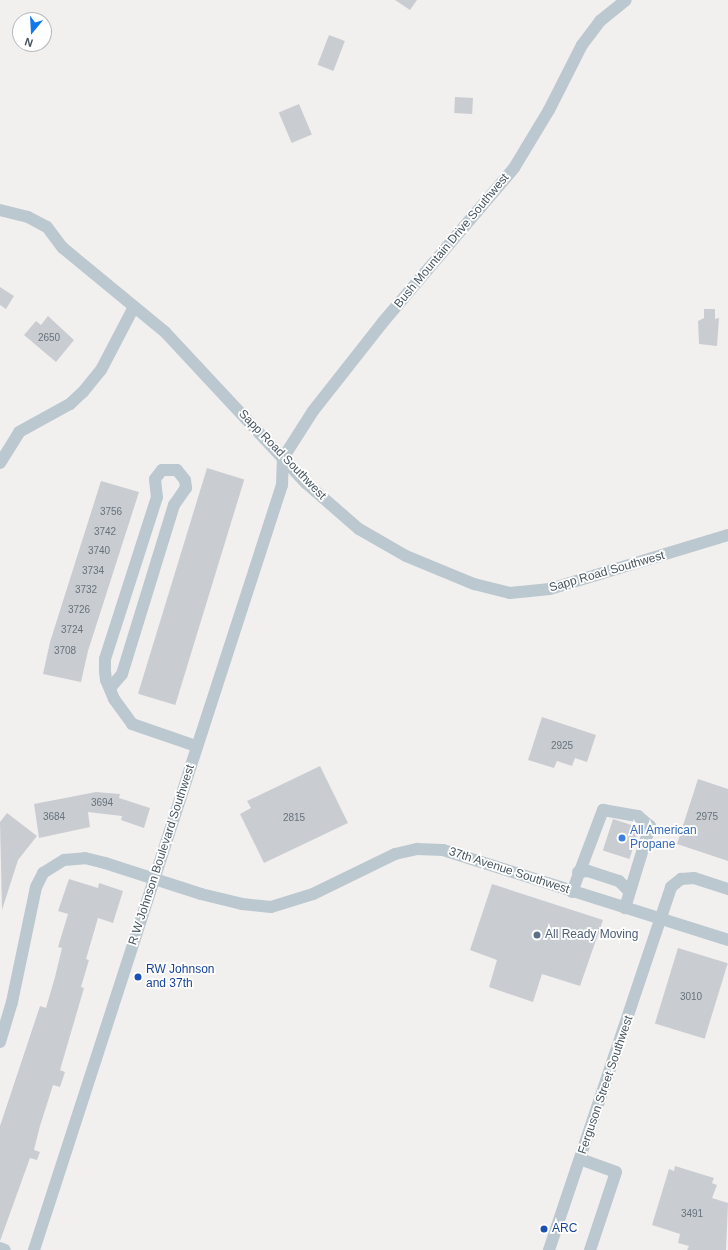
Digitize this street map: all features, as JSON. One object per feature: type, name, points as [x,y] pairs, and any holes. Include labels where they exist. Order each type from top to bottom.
[{"type":"street","name":"Bush Mountain Drive Southwest","points":[[283,458],[313,411],[383,322],[514,168],[549,110],[582,45],[600,21],[626,0]]},
{"type":"street","name":"Sapp Road Southwest","points":[[0,210],[28,217],[47,227],[62,248],[165,332],[283,458],[359,529],[406,556],[474,584],[510,593],[550,589],[728,535]]},
{"type":"street","points":[[0,463],[19,432],[70,404],[83,392],[101,370],[134,307]]},
{"type":"street","name":"R W Johnson Boulevard Southwest","points":[[34,1250],[196,746],[282,485],[283,458]]},
{"type":"street","points":[[110,688],[122,674],[174,505],[186,488],[185,480],[177,470],[162,470],[155,479],[157,497],[105,659],[110,688],[119,708],[132,724],[196,746]]},
{"type":"street","points":[[572,892],[578,872],[602,810],[638,816],[650,826],[629,891],[630,898],[625,908]]},
{"type":"street","name":"37th Avenue Southwest","points":[[0,1042],[17,980],[32,902],[43,874],[64,860],[85,858],[154,880],[242,904],[271,907],[313,894],[395,854],[429,849],[458,854],[572,892],[728,940]]},
{"type":"street","points":[[578,872],[588,871],[619,881],[629,891]]},
{"type":"street","name":"Ferguson Street Southwest","points":[[549,1250],[671,887],[681,879],[694,878],[728,889]]},
{"type":"street","points":[[580,1159],[616,1172],[590,1250]]},
{"type":"street","points":[[0,1248],[5,1250]]},
{"type":"building","points":[[395,0],[417,0],[410,10]]},
{"type":"building","points":[[329,35],[345,41],[333,71],[318,65]]},
{"type":"building","points":[[455,97],[473,98],[472,114],[454,113]]},
{"type":"building","points":[[299,104],[312,134],[292,143],[279,113]]},
{"type":"building","points":[[0,287],[14,296],[6,309],[0,305]]},
{"type":"building","points":[[704,309],[715,309],[715,319],[719,318],[717,346],[699,344],[698,321],[704,318]]},
{"type":"building","points":[[48,316],[74,340],[56,362],[24,335],[36,321],[41,325]]},
{"type":"building","points":[[207,468],[244,479],[175,705],[138,694]]},
{"type":"building","points":[[101,481],[139,492],[88,651],[81,682],[43,674],[50,642]]},
{"type":"building","points":[[542,717],[596,735],[587,762],[575,758],[572,766],[557,761],[554,768],[528,760]]},
{"type":"building","points":[[320,766],[348,823],[264,863],[240,814],[251,808],[247,801]]},
{"type":"building","points":[[698,779],[728,789],[728,861],[677,844]]},
{"type":"building","points":[[96,792],[120,794],[119,798],[150,808],[144,828],[121,820],[122,816],[88,812],[90,827],[39,838],[34,804]]},
{"type":"building","points":[[7,813],[37,836],[18,860],[2,910],[0,822]]},
{"type":"building","name":"All American Propane","points":[[613,819],[640,828],[629,859],[603,850]]},
{"type":"building","points":[[69,879],[98,888],[99,883],[123,891],[113,923],[98,918],[86,959],[89,960],[81,987],[84,988],[60,1070],[65,1072],[60,1087],[53,1085],[34,1150],[40,1152],[37,1160],[30,1158],[0,1241],[0,1126],[40,1006],[46,1008],[55,977],[62,948],[58,947],[68,914],[58,911]]},
{"type":"building","name":"All Ready Moving","points":[[492,884],[603,920],[580,986],[542,974],[533,1002],[489,987],[497,960],[470,950]]},
{"type":"building","points":[[678,948],[728,963],[705,1039],[655,1024]]},
{"type":"building","points":[[675,1166],[714,1178],[712,1183],[717,1185],[712,1198],[728,1203],[726,1250],[687,1250],[689,1246],[678,1243],[680,1234],[652,1225],[669,1169],[674,1171]]},
{"type":"place","name":"All American Propane","points":[[622,838]]},
{"type":"place","name":"All Ready Moving","points":[[537,935]]},
{"type":"place","name":"RW Johnson and 37th","points":[[138,977]]},
{"type":"place","name":"ARC","points":[[544,1229]]}]
